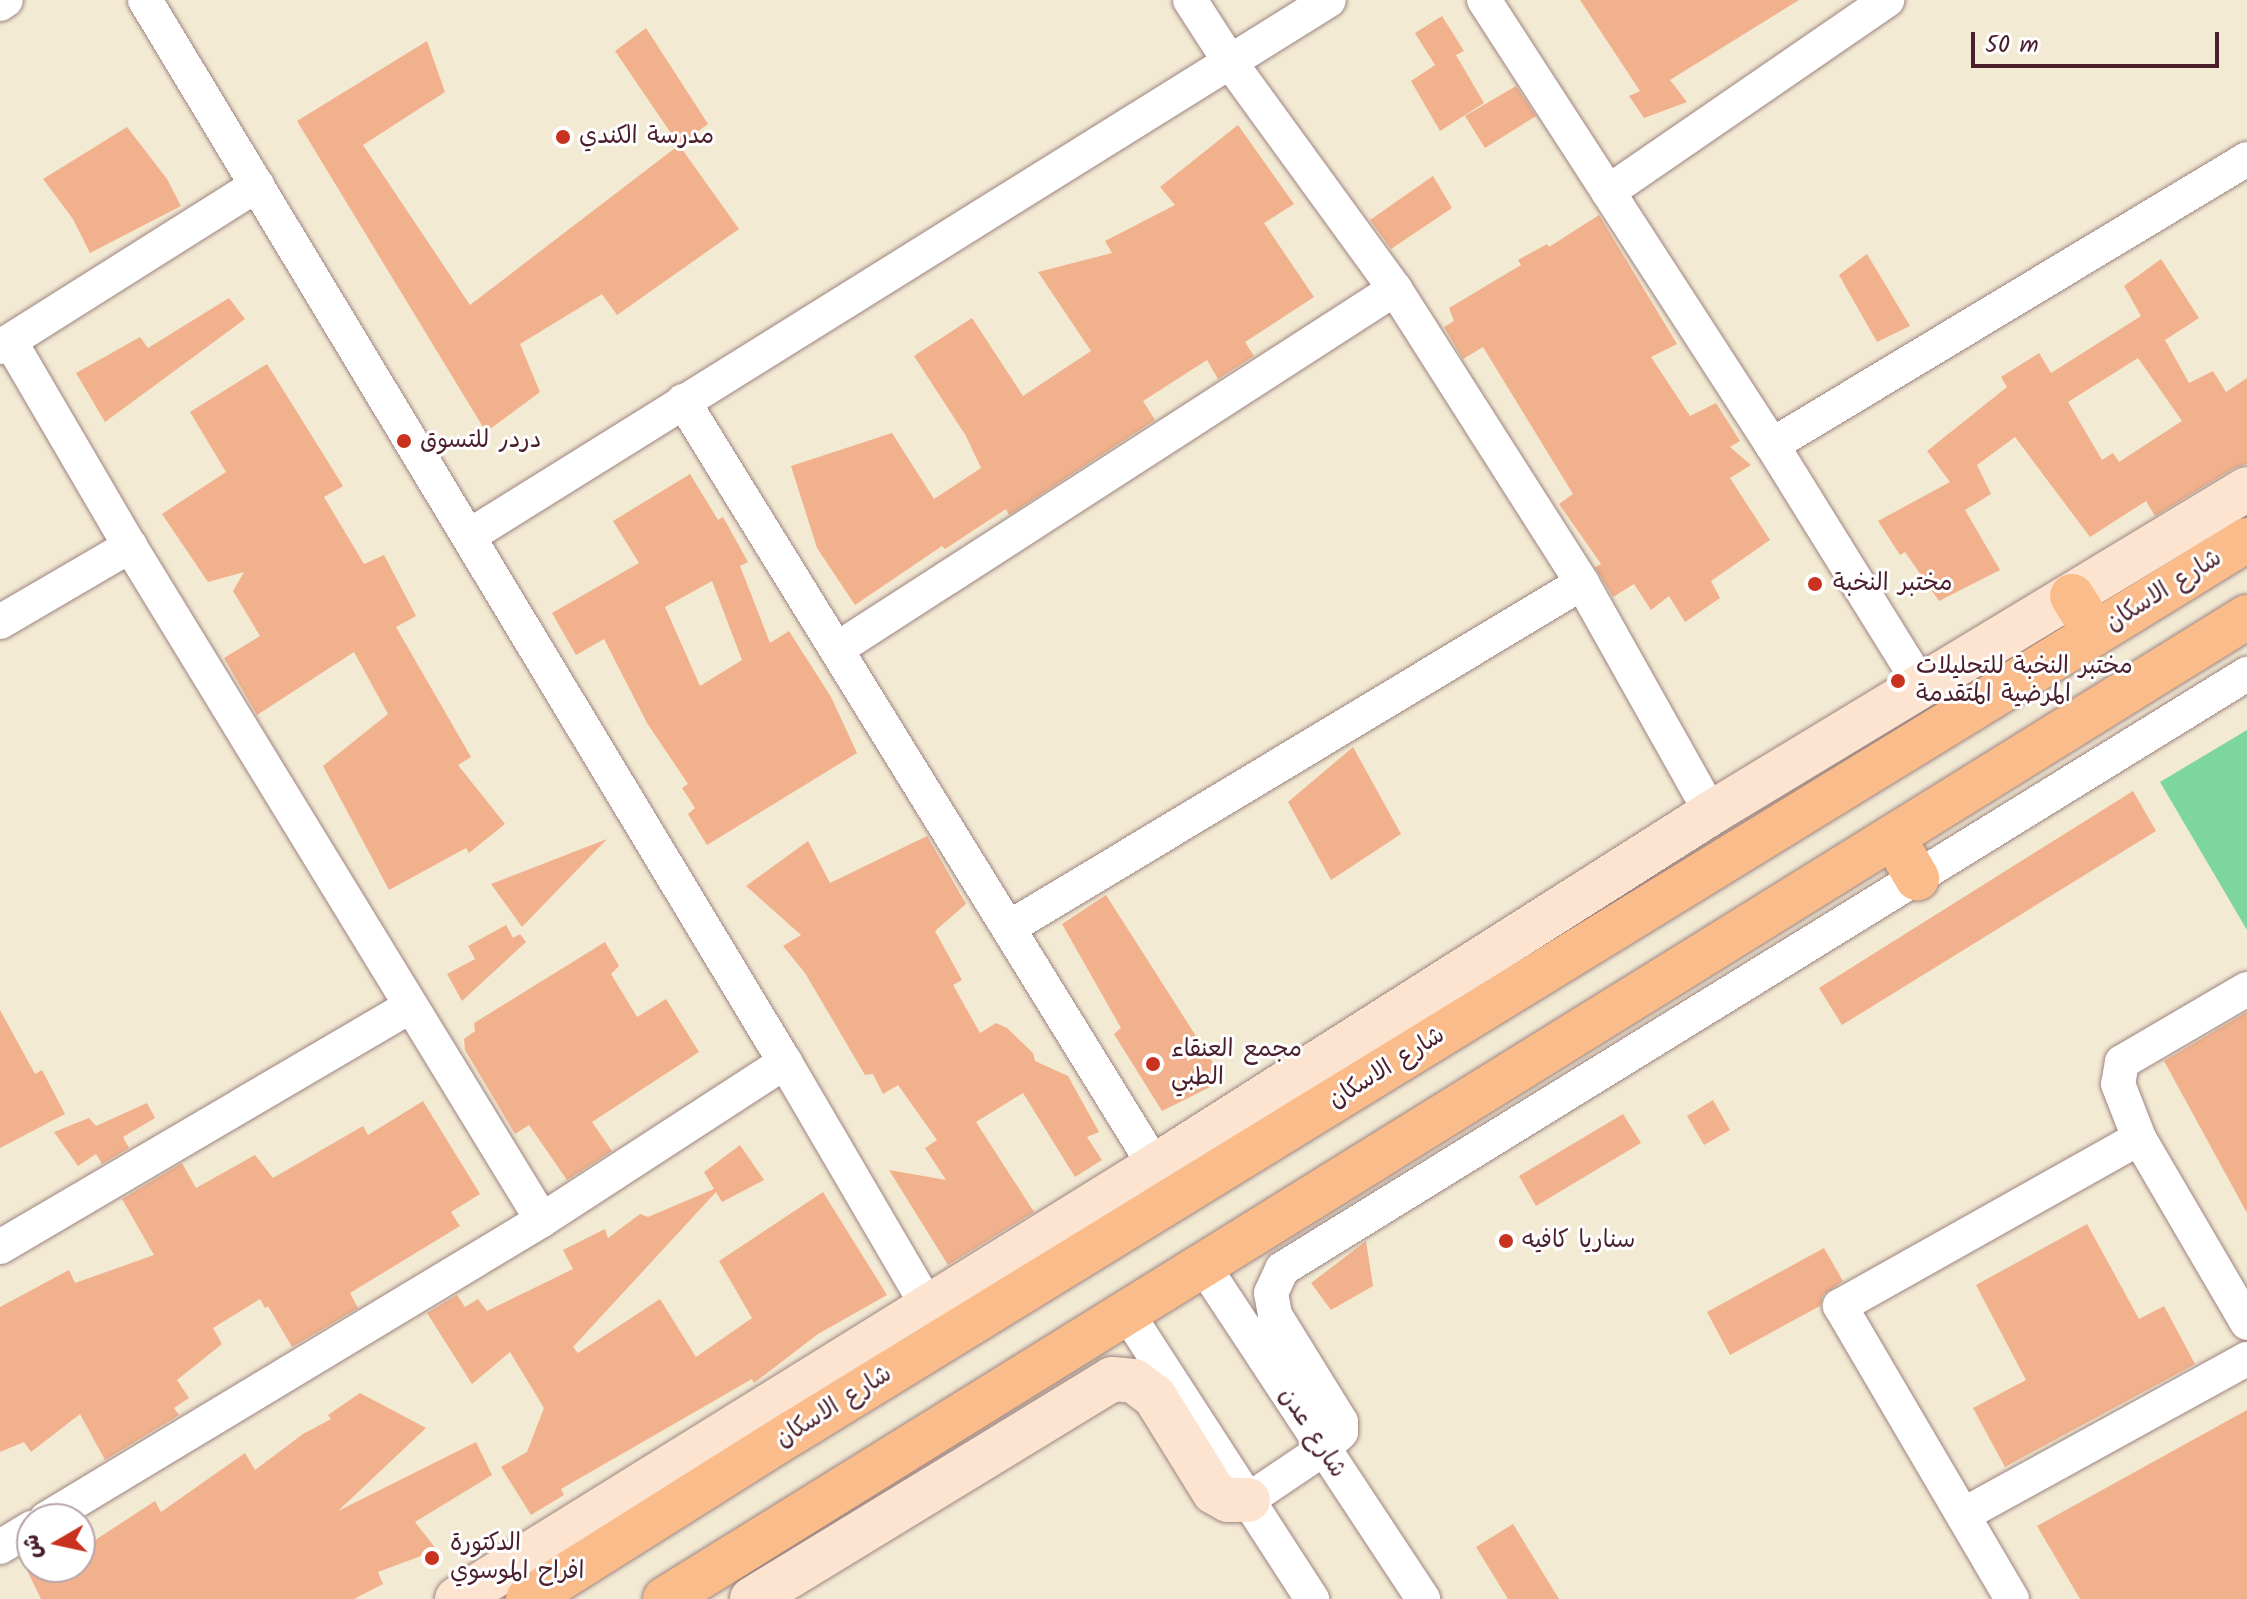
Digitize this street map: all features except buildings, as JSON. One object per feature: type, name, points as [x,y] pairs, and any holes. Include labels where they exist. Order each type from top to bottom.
[{"type":"main road","name":"شارع الاسكان","points":[[528,1599],[783,1418],[1143,1188],[2095,633],[2247,540]]},
{"type":"main road","points":[[2072,596],[2095,633]]},
{"type":"main road","points":[[665,1599],[2247,617]]},
{"type":"main road","points":[[1893,837],[1917,878]]},
{"type":"street","points":[[0,4],[6,0]]},
{"type":"street","points":[[145,0],[785,1062],[928,1307]]},
{"type":"street","points":[[1190,0],[1230,62],[1395,289],[1582,583],[1711,813]]},
{"type":"street","points":[[469,536],[1329,0]]},
{"type":"street","points":[[1484,0],[1772,445],[1921,685]]},
{"type":"street","points":[[1608,192],[1887,0]]},
{"type":"street","points":[[1772,445],[2247,159]]},
{"type":"street","points":[[257,185],[5,344],[542,1220]]},
{"type":"street","points":[[837,649],[1395,289]]},
{"type":"street","points":[[683,401],[1010,927],[1143,1188]]},
{"type":"street","points":[[457,1599],[783,1418],[928,1307],[1143,1188],[1711,813],[2247,489]]},
{"type":"street","points":[[0,622],[130,546]]},
{"type":"street","points":[[1010,927],[1582,583]]},
{"type":"street","points":[[752,1599],[1112,1379],[1134,1381],[1155,1397],[1214,1492],[1228,1500],[1248,1500],[1339,1437],[1341,1422],[1275,1315],[1271,1293],[1282,1269],[2247,674]]},
{"type":"street","points":[[2247,989],[2122,1062],[2118,1084],[2139,1138],[2247,1323]]},
{"type":"street","points":[[0,1247],[411,1006]]},
{"type":"street","points":[[73,1503],[542,1220],[785,1062]]},
{"type":"street","points":[[2012,1599],[1840,1306],[2139,1138]]},
{"type":"street","name":"شارع عدن","points":[[1203,1265],[1423,1599]]},
{"type":"street","points":[[1127,1313],[1312,1599]]},
{"type":"street","points":[[1963,1515],[2247,1359]]},
{"type":"green space","points":[[2247,730],[2247,930],[2160,782]]},
{"type":"place","name":"مدرسة الكندي","points":[[563,137]]},
{"type":"place","name":"دردر للتسوق","points":[[404,441]]},
{"type":"place","name":"مختبر النخبة","points":[[1815,584]]},
{"type":"place","name":"مختبر النخبة للتحليلات المرضية المتقدمة","points":[[1898,681]]},
{"type":"place","name":"مجمع العنقاء الطبي","points":[[1153,1064]]},
{"type":"place","name":"سناريا كافيه","points":[[1506,1241]]},
{"type":"place","name":"الدكتورة افراح الموسوي","points":[[432,1558]]}]
